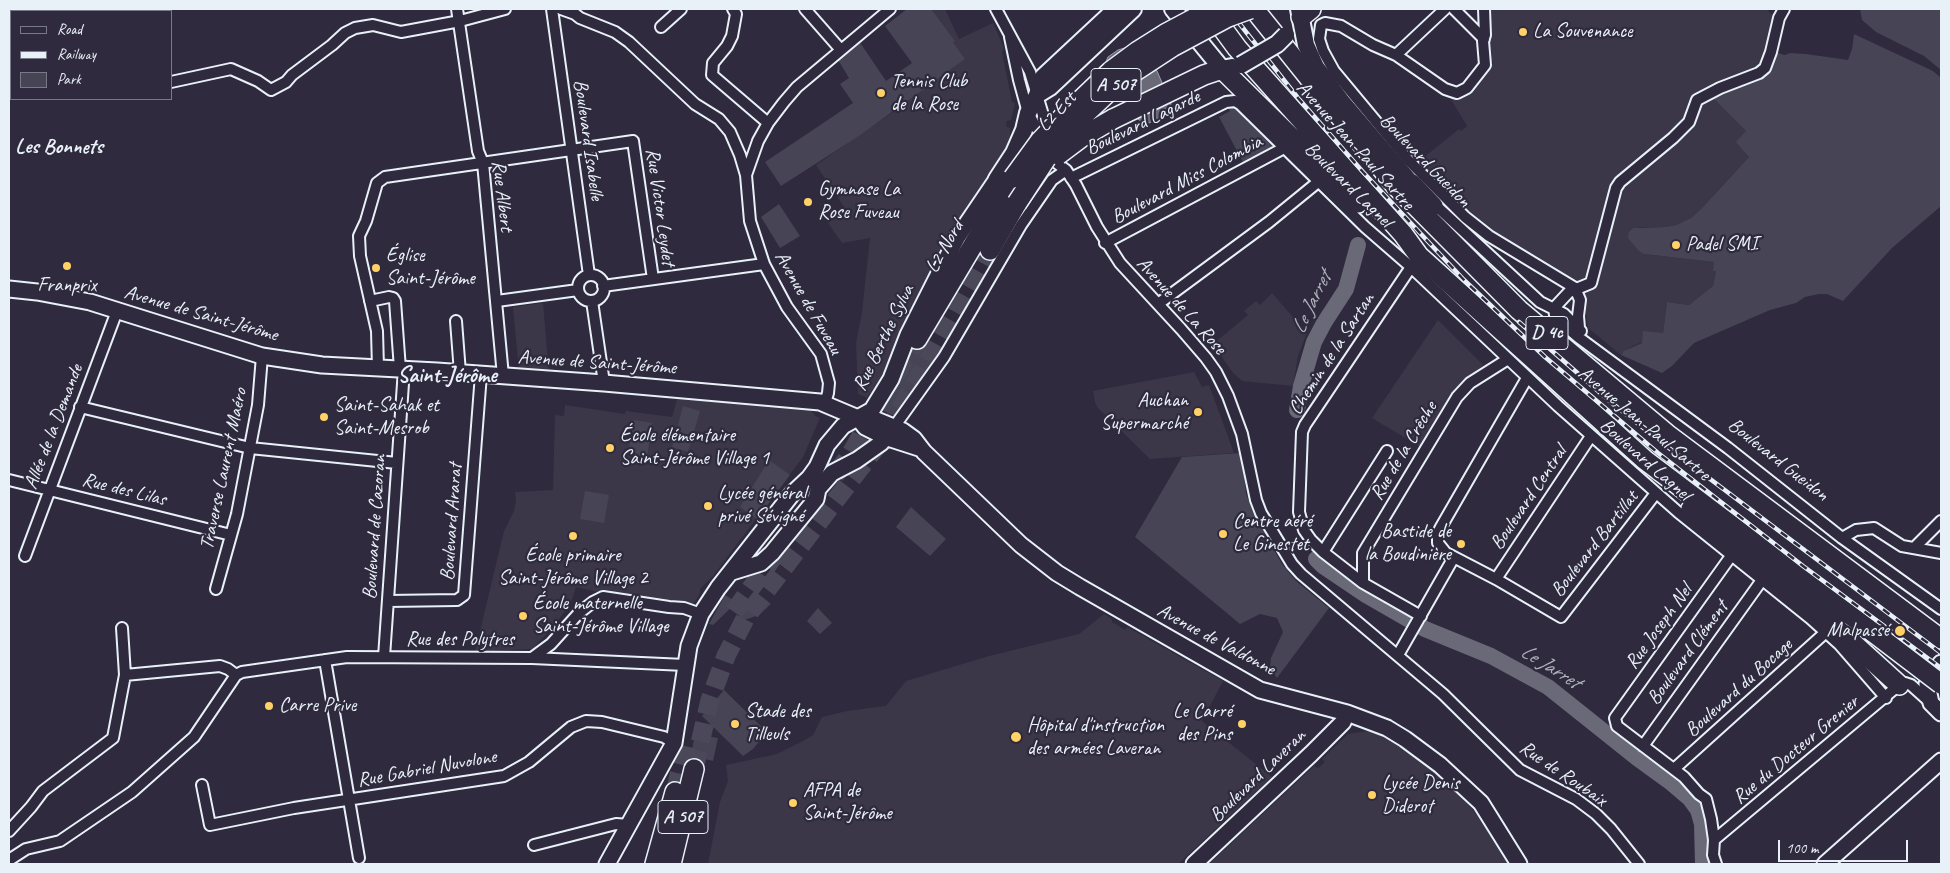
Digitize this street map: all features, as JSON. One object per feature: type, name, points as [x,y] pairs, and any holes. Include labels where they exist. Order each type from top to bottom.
[{"type":"highway","name":"L2 Est","points":[[1005,179],[1051,129],[1111,71],[1138,50],[1210,9]]},
{"type":"highway","name":"Avenue Jean-Paul Sartre","points":[[1210,9],[1237,48],[1403,234],[1415,262],[1480,312],[1645,460],[1941,684]]},
{"type":"highway","name":"L2 Est","points":[[1017,203],[1049,154],[1070,128],[1120,82],[1172,47],[1228,17],[1252,9]]},
{"type":"highway","name":"Avenue Jean-Paul Sartre","points":[[1252,9],[1395,185],[1520,310],[1666,434],[1941,639]]},
{"type":"highway","points":[[1017,203],[1051,163],[1069,146],[1113,119],[1198,78],[1222,70],[1368,212],[1415,262]]},
{"type":"highway","name":"L2 Nord","points":[[917,340],[1005,179]]},
{"type":"highway","points":[[1412,184],[1485,262],[1666,434]]},
{"type":"highway","name":"L2 Nord","points":[[990,250],[1017,203]]},
{"type":"highway","points":[[1480,312],[1642,467],[1736,547],[1812,606],[1899,689]]},
{"type":"highway","name":"A 507","points":[[671,864],[694,769]]},
{"type":"highway","name":"A 507","points":[[654,864],[675,792]]},
{"type":"main road","name":"Rue Berthe Sylva","points":[[1005,179],[1024,130],[1028,113],[1038,95],[1044,77],[1116,9]]},
{"type":"main road","points":[[1038,95],[1050,88],[1133,9]]},
{"type":"main road","points":[[1173,9],[1222,70],[1241,65],[1285,40],[1304,12]]},
{"type":"main road","name":"Boulevard Gueidon","points":[[1304,12],[1306,45],[1316,68],[1343,103],[1412,184]]},
{"type":"street","name":"Rue Albert","points":[[457,9],[478,151],[483,163],[503,376]]},
{"type":"street","points":[[172,82],[230,69],[258,81],[271,90],[286,82],[292,74],[332,45],[345,33],[355,28],[373,25],[401,32],[460,21],[505,9]]},
{"type":"street","name":"Boulevard Isabelle","points":[[552,9],[589,276]]},
{"type":"street","points":[[561,9],[615,32],[629,42],[695,104],[719,119],[730,132],[746,175]]},
{"type":"street","points":[[661,27],[681,9]]},
{"type":"street","points":[[805,9],[841,50]]},
{"type":"street","name":"Avenue de Fuveau","points":[[825,403],[828,393],[828,382],[821,354],[787,308],[764,264],[750,221],[746,175],[758,141],[768,123],[797,87],[890,9]]},
{"type":"street","points":[[996,9],[1030,72],[1043,115],[1064,156],[1068,174]]},
{"type":"street","points":[[1445,9],[1396,56],[1445,89],[1457,93],[1467,88],[1485,65],[1484,9]]},
{"type":"street","points":[[1454,9],[1484,39]]},
{"type":"street","points":[[1554,308],[1557,303],[1575,288],[1591,283],[1616,188],[1620,182],[1673,138],[1688,122],[1697,100],[1720,88],[1760,73],[1765,68],[1779,18],[1784,9]]},
{"type":"street","points":[[737,10],[732,36],[727,46],[713,63],[712,75],[768,123]]},
{"type":"street","name":"Boulevard Gueidon","points":[[1396,56],[1341,26],[1325,23],[1319,29],[1319,39],[1323,51],[1334,71],[1408,160],[1465,217],[1489,236],[1575,288]]},
{"type":"street","points":[[1010,37],[1028,113],[1054,161],[1068,174]]},
{"type":"street","name":"Boulevard Lagnel","points":[[1231,100],[1240,104],[1365,227],[1415,262],[1527,378],[1656,493],[1731,556],[1899,689],[1936,708]]},
{"type":"street","name":"Boulevard Lagarde","points":[[1068,174],[1231,100]]},
{"type":"street","name":"Rue Victor Leydet","points":[[378,368],[377,331],[360,256],[359,236],[366,221],[377,183],[385,176],[633,141],[653,279]]},
{"type":"street","name":"Boulevard Miss Colombia","points":[[1106,243],[1284,148]]},
{"type":"street","points":[[732,572],[761,563],[772,553],[816,498],[818,489],[832,473],[857,460],[881,443],[944,357],[1021,225],[1052,180],[1068,174]]},
{"type":"street","name":"Avenue de La Rose","points":[[1068,174],[1106,243],[1120,263],[1206,358],[1228,396],[1242,434],[1256,500],[1261,513],[1292,564],[1319,590],[1398,655]]},
{"type":"street","name":"Rue Berthe Sylva","points":[[630,825],[674,743],[692,634],[700,614],[718,588],[792,494],[813,472],[827,445],[843,426],[872,410],[891,379],[908,335],[957,238],[1005,179]]},
{"type":"street","points":[[1158,304],[1269,222],[1318,182]]},
{"type":"street","name":"Boulevard Gueidon","points":[[1412,184],[1540,302],[1554,308],[1579,328],[1589,344]]},
{"type":"street","name":"Chemin de la Sartan","points":[[1415,262],[1305,425],[1302,432],[1299,512],[1304,530],[1323,552],[1362,583],[1419,619]]},
{"type":"street","points":[[603,286],[764,264]]},
{"type":"street","points":[[589,276],[598,278],[603,286],[601,296],[592,301],[583,298],[578,290],[580,280],[589,276]]},
{"type":"street","points":[[1575,288],[1580,300],[1579,328]]},
{"type":"street","name":"Avenue de Saint-Jérôme","points":[[9,289],[46,293],[90,302],[262,356],[322,366],[480,374],[808,400],[825,403],[858,418]]},
{"type":"street","points":[[497,301],[578,290]]},
{"type":"street","name":"Boulevard de Cazoran","points":[[370,300],[389,297],[395,301],[402,369],[384,657]]},
{"type":"street","points":[[592,301],[604,383]]},
{"type":"street","name":"Boulevard Gueidon","points":[[1554,308],[1558,320],[1728,448],[1842,538],[1941,610]]},
{"type":"street","name":"Allée de la Demande","points":[[25,556],[117,311]]},
{"type":"street","points":[[456,321],[460,373]]},
{"type":"street","name":"Traverse Laurent Maéro","points":[[216,588],[231,535],[250,448],[258,405],[262,356]]},
{"type":"street","name":"Rue de la Crêche","points":[[1362,583],[1362,553],[1457,397],[1470,383],[1508,359]]},
{"type":"street","name":"Boulevard Ararat","points":[[388,601],[457,600],[464,595],[480,374]]},
{"type":"street","points":[[1496,579],[1442,549],[1438,543],[1438,533],[1527,378]]},
{"type":"street","points":[[80,407],[250,448],[397,464]]},
{"type":"street","name":"Avenue de Valdonne","points":[[858,418],[874,418],[890,432],[914,439],[919,448],[1021,545],[1056,573],[1260,690],[1346,713],[1387,728],[1405,739],[1458,781],[1481,803],[1519,864]]},
{"type":"street","name":"Boulevard Central","points":[[1496,579],[1592,436]]},
{"type":"street","points":[[1323,552],[1387,451]]},
{"type":"street","name":"Rue des Lilas","points":[[9,480],[231,535]]},
{"type":"street","name":"Boulevard Bartillat","points":[[1496,579],[1561,617],[1656,493]]},
{"type":"street","points":[[1914,548],[1941,521]]},
{"type":"street","points":[[1842,538],[1856,530],[1874,528],[1902,546],[1941,553]]},
{"type":"street","name":"Rue Joseph Nel","points":[[1643,746],[1616,726],[1615,718],[1731,556]]},
{"type":"street","points":[[1398,655],[1454,557]]},
{"type":"street","name":"Boulevard Clément","points":[[1643,746],[1762,580]]},
{"type":"street","points":[[532,658],[551,644],[580,613],[593,602],[603,597],[684,608],[700,614]]},
{"type":"street","points":[[9,831],[43,791],[112,738],[125,675],[122,628]]},
{"type":"street","name":"Boulevard du Bocage","points":[[1674,769],[1826,632]]},
{"type":"street","name":"Rue de Roubaix","points":[[1398,655],[1443,694],[1520,770],[1576,799],[1596,814],[1611,829],[1639,864]]},
{"type":"street","name":"Rue des Polytres","points":[[125,675],[220,666],[232,672],[242,672],[347,657],[532,658],[686,665]]},
{"type":"street","points":[[324,660],[359,858]]},
{"type":"street","points":[[1936,708],[1927,684],[1941,663]]},
{"type":"street","points":[[9,860],[26,849],[60,841],[132,792],[194,738],[232,672]]},
{"type":"street","name":"Rue du Docteur Grenier","points":[[1714,840],[1899,689]]},
{"type":"street","name":"Boulevard Laveran","points":[[1194,864],[1317,748],[1343,722],[1346,713]]},
{"type":"street","name":"Rue Gabriel Nuvolone","points":[[202,785],[210,825],[294,808],[504,776],[529,762],[571,727],[586,721],[602,722],[664,737],[674,743]]},
{"type":"street","points":[[1643,746],[1674,769],[1706,799],[1710,808],[1714,840],[1713,855],[1716,864]]},
{"type":"street","points":[[1825,864],[1941,761]]},
{"type":"street","points":[[534,845],[616,824],[630,825]]},
{"type":"street","points":[[607,864],[630,825]]},
{"type":"street","points":[[618,864],[630,825]]},
{"type":"shaded area","points":[[933,9],[945,9],[959,39],[993,23],[1004,48],[1002,52],[1012,102],[1015,103],[1011,120],[1007,121],[1006,126],[1010,128],[1010,137],[1003,154],[947,242],[899,334],[884,372],[867,398],[858,394],[856,343],[862,312],[870,238],[842,243],[828,223],[846,210],[816,165],[905,104],[904,102],[965,59]]},
{"type":"shaded area","points":[[1487,9],[1766,9],[1777,19],[1764,63],[1759,70],[1710,95],[1747,132],[1749,157],[1691,218],[1676,225],[1666,227],[1638,227],[1644,254],[1714,262],[1716,271],[1713,286],[1689,305],[1667,302],[1663,333],[1631,347],[1621,355],[1588,328],[1583,295],[1573,280],[1490,230],[1418,162],[1459,129],[1461,131],[1467,126],[1447,93],[1458,97],[1467,94],[1494,62],[1491,61]]},
{"type":"shaded area","points":[[1272,293],[1298,323],[1308,330],[1298,356],[1293,386],[1242,381],[1233,373],[1213,344],[1248,315],[1244,311],[1256,301],[1260,305]]},
{"type":"shaded area","points":[[543,303],[549,374],[519,371],[513,307]]},
{"type":"shaded area","points":[[1438,320],[1483,365],[1469,378],[1422,448],[1372,418]]},
{"type":"shaded area","points":[[1194,372],[1202,387],[1209,385],[1234,453],[1150,459],[1097,407],[1095,402],[1093,391]]},
{"type":"shaded area","points":[[678,396],[809,407],[815,416],[820,418],[803,457],[713,576],[700,589],[700,593],[693,605],[671,605],[633,600],[576,587],[571,603],[554,626],[532,649],[475,652],[504,531],[514,511],[515,492],[553,490],[555,415],[564,416],[565,405],[625,414],[626,411],[672,417]]},
{"type":"shaded area","name":"Hôpital d'instruction des armées Laveran","points":[[1104,614],[1112,619],[1112,622],[1125,630],[1127,627],[1223,681],[1202,721],[1272,777],[1178,864],[708,864],[720,802],[728,781],[726,765],[777,754],[805,740],[813,735],[822,717],[847,711],[886,706],[906,681],[989,656],[1079,634]]},
{"type":"shaded area","name":"Lycée Denis Diderot","points":[[1375,730],[1388,736],[1449,784],[1482,820],[1509,862],[1505,864],[1209,864],[1314,766],[1318,768],[1325,762],[1322,759],[1348,734]]},
{"type":"green space","name":"Tennis Club de la Rose","points":[[907,9],[933,9],[965,59],[859,136],[781,186],[765,162],[853,103],[840,84],[849,78],[838,60],[844,53],[859,41],[886,81],[912,63],[885,26]]},
{"type":"green space","points":[[1860,9],[1941,9],[1941,70],[1924,56],[1876,32],[1862,20]]},
{"type":"green space","points":[[1854,34],[1933,71],[1941,78],[1941,206],[1892,248],[1843,301],[1827,294],[1819,294],[1770,310],[1694,343],[1672,366],[1662,373],[1621,355],[1624,351],[1642,343],[1643,331],[1663,333],[1667,302],[1689,305],[1713,286],[1716,271],[1713,271],[1714,262],[1644,254],[1628,238],[1629,232],[1633,228],[1666,227],[1676,225],[1691,218],[1749,157],[1736,142],[1746,131],[1710,95],[1762,75],[1774,52],[1785,55],[1790,53],[1806,54],[1848,60]]},
{"type":"green space","points":[[1234,106],[1273,147],[1273,149],[1244,164],[1219,117],[1230,111],[1229,109]]},
{"type":"green space","points":[[779,204],[800,236],[780,248],[761,217]]},
{"type":"green space","points":[[911,335],[942,353],[933,367],[925,374],[897,417],[879,409]]},
{"type":"green space","points":[[683,406],[700,411],[688,452],[672,447]]},
{"type":"green space","points":[[634,420],[652,423],[647,457],[628,454]]},
{"type":"green space","points":[[1241,453],[1246,493],[1253,513],[1282,564],[1296,581],[1329,608],[1277,678],[1270,668],[1271,658],[1283,632],[1277,618],[1260,614],[1240,624],[1135,537],[1182,457]]},
{"type":"green space","points":[[769,460],[790,475],[757,519],[740,507]]},
{"type":"green space","points":[[585,491],[609,495],[604,523],[580,519]]},
{"type":"green space","points":[[911,507],[946,539],[930,556],[896,527]]},
{"type":"green space","points":[[757,593],[771,604],[759,615],[735,623]]},
{"type":"green space","points":[[725,595],[737,602],[713,625],[709,624]]},
{"type":"green space","points":[[818,608],[832,623],[820,634],[807,621]]},
{"type":"green space","name":"Stade des Tilleuls","points":[[724,690],[767,732],[753,749],[743,756],[702,716]]},
{"type":"green space","points":[[695,734],[718,738],[713,761],[691,756]]},
{"type":"water","points":[[1131,46],[1143,52],[1157,71],[1171,104],[1167,114],[1149,123],[1136,118],[1116,94],[1103,68],[1108,57],[1118,50]]},
{"type":"waterway","name":"Le Jarret","points":[[1297,410],[1301,386],[1314,342],[1346,289],[1358,245]]},
{"type":"waterway","name":"Le Jarret","points":[[1316,559],[1323,566],[1366,595],[1425,629],[1491,656],[1548,687],[1670,782],[1690,799],[1698,810],[1702,824],[1703,864]]},
{"type":"tunnel","points":[[694,769],[710,700],[726,656],[746,617],[887,433],[990,250]]},
{"type":"tunnel","points":[[896,375],[917,339]]},
{"type":"tunnel","points":[[835,475],[850,455],[875,412]]},
{"type":"tunnel","points":[[734,612],[779,549]]},
{"type":"tunnel","points":[[675,792],[688,738]]},
{"type":"railway","points":[[1228,9],[1298,98],[1363,172],[1464,280],[1545,357],[1658,453],[1803,566],[1941,668]]},
{"type":"railway","points":[[1519,322],[1613,404],[1665,445],[1941,653]]},
{"type":"place","name":"La Souvenance","points":[[1523,32]]},
{"type":"place","name":"Tennis Club de la Rose","points":[[881,93]]},
{"type":"place","name":"Gymnase La Rose Fuveau","points":[[808,202]]},
{"type":"place","name":"Padel SMI","points":[[1676,245]]},
{"type":"place","name":"Franprix","points":[[67,266]]},
{"type":"place","name":"Église Saint-Jérôme","points":[[376,268]]},
{"type":"place","name":"Auchan Supermarché","points":[[1198,412]]},
{"type":"place","name":"Saint-Sahak et Saint-Mesrob","points":[[324,417]]},
{"type":"place","name":"École élémentaire Saint-Jérôme Village 1","points":[[610,448]]},
{"type":"place","name":"Lycée général privé Sévigné","points":[[708,506]]},
{"type":"place","name":"Centre aéré Le Ginestet","points":[[1223,534]]},
{"type":"place","name":"École primaire Saint-Jérôme Village 2","points":[[573,536]]},
{"type":"place","name":"Bastide de la Boudinière","points":[[1461,544]]},
{"type":"place","name":"École maternelle Saint-Jérôme Village","points":[[523,616]]},
{"type":"place","name":"Malpassé","points":[[1900,631]]},
{"type":"place","name":"Carre Prive","points":[[269,706]]},
{"type":"place","name":"Stade des Tilleuls","points":[[735,724]]},
{"type":"place","name":"Le Carré des Pins","points":[[1242,724]]},
{"type":"place","name":"Hôpital d'instruction des armées Laveran","points":[[1016,737]]},
{"type":"place","name":"Lycée Denis Diderot","points":[[1372,795]]},
{"type":"place","name":"AFPA de Saint-Jérôme","points":[[793,803]]},
{"type":"district","name":"Les Bonnets","points":[[59,147]]},
{"type":"district","name":"Saint-Jérôme","points":[[447,376]]}]
